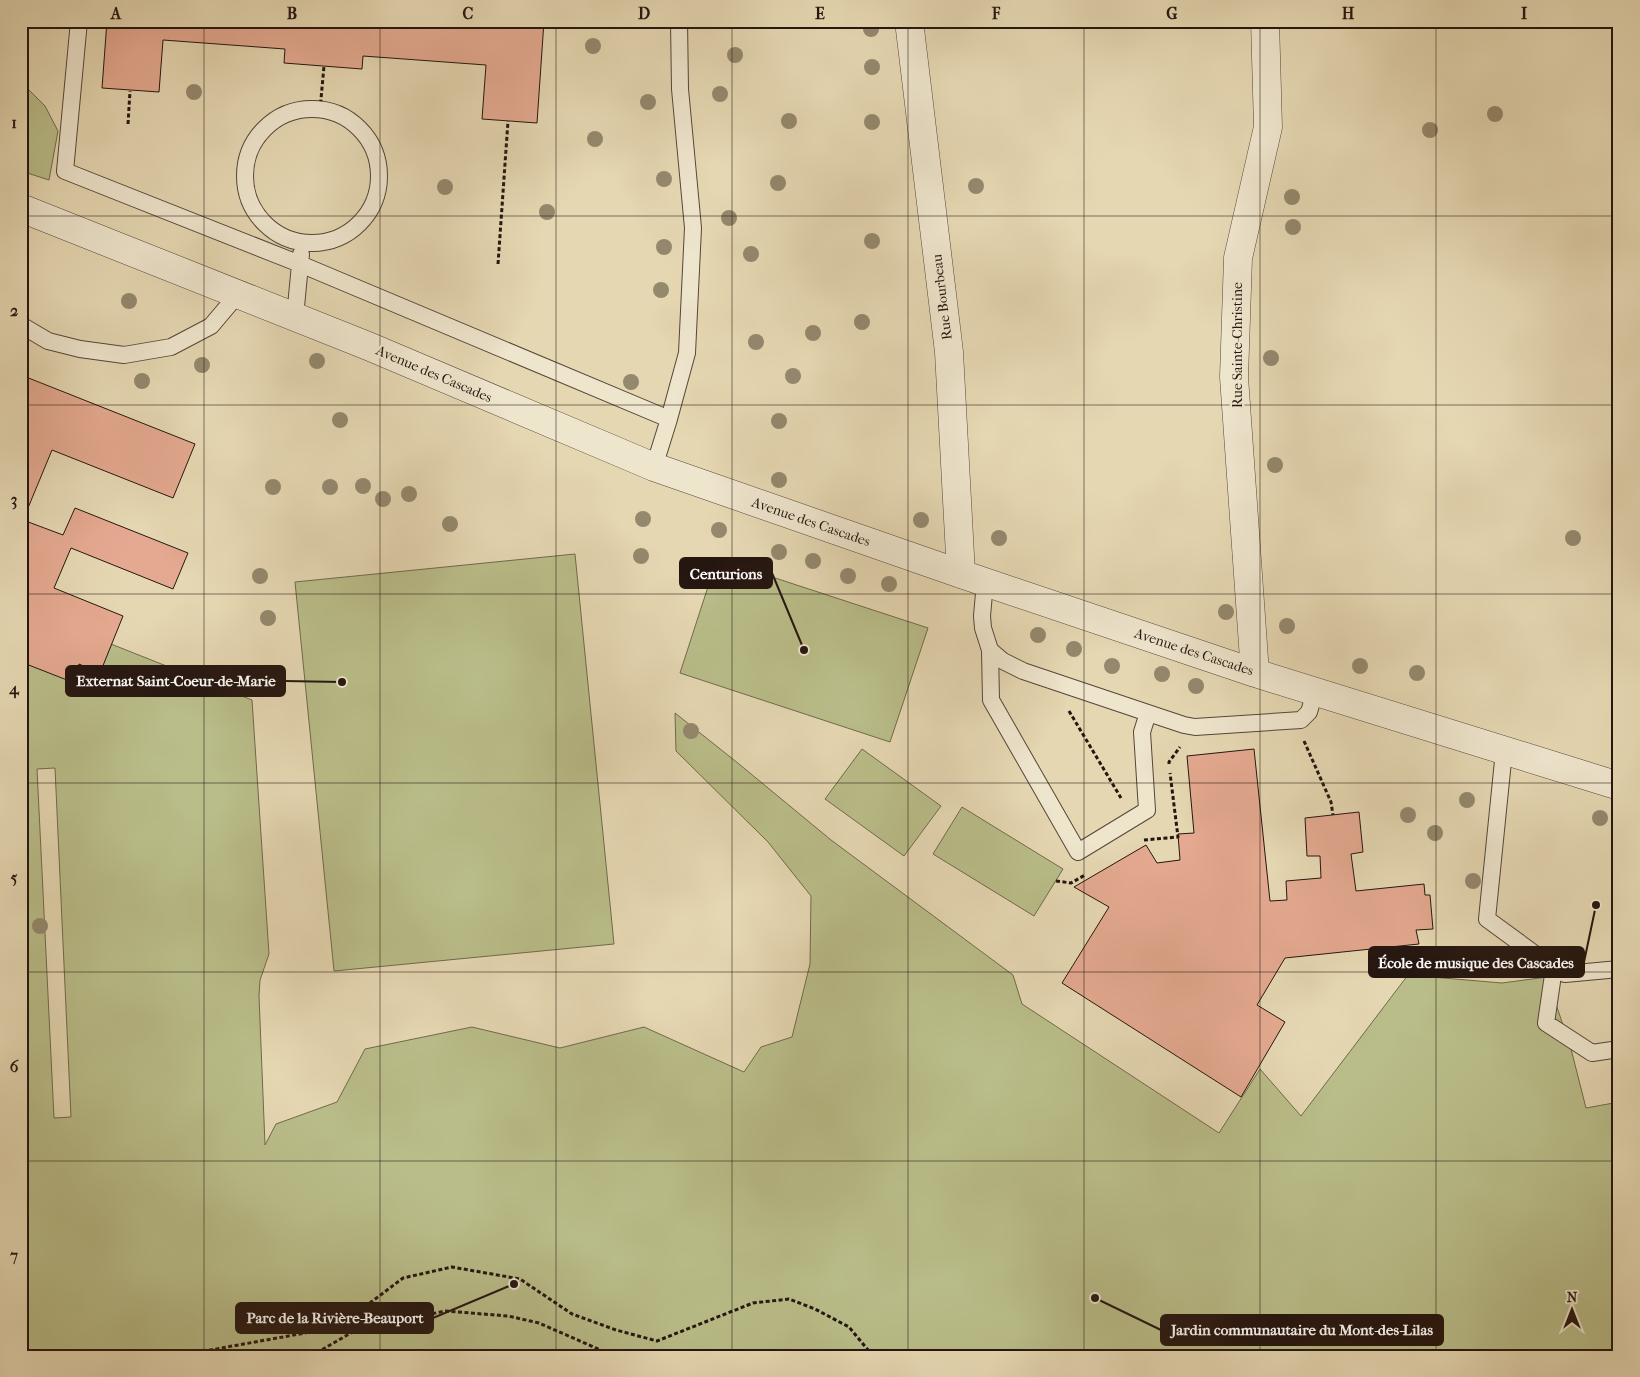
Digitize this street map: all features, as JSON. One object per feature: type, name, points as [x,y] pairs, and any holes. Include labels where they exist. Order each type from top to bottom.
[{"type":"street","name":"Rue Bourbeau","points":[[908,21],[973,578]]},
{"type":"street","name":"Rue Sainte-Christine","points":[[1255,673],[1234,377],[1238,258],[1268,127],[1265,21]]},
{"type":"street","name":"Avenue des Cascades","points":[[21,208],[377,349],[654,467],[973,578],[1255,673],[1619,786]]},
{"type":"lane","points":[[79,21],[65,171],[300,264],[669,420]]},
{"type":"lane","points":[[654,467],[687,353],[693,228],[680,89],[679,21]]},
{"type":"lane","points":[[303,108],[331,111],[361,129],[376,153],[379,183],[370,210],[354,228],[327,241],[302,242],[274,231],[259,217],[247,196],[245,167],[257,136],[277,118],[303,108]]},
{"type":"lane","points":[[295,317],[302,242]]},
{"type":"lane","points":[[21,325],[48,341],[80,350],[124,355],[171,347],[211,326],[238,294]]},
{"type":"lane","points":[[973,578],[990,650],[991,700],[1078,852],[1147,810],[1142,732],[1148,713]]},
{"type":"lane","points":[[990,650],[1013,667],[1148,713],[1195,726],[1301,720],[1309,712],[1315,692]]},
{"type":"lane","points":[[1504,751],[1487,919],[1565,974],[1619,969]]},
{"type":"lane","points":[[1554,968],[1546,1023],[1592,1053],[1619,1049]]},
{"type":"path","points":[[320,110],[324,66]]},
{"type":"path","points":[[128,124],[130,90]]},
{"type":"path","points":[[498,264],[508,121]]},
{"type":"path","points":[[1064,684],[1060,695],[1126,808],[1128,822]]},
{"type":"path","points":[[1296,721],[1331,802],[1333,815]]},
{"type":"path","points":[[1178,837],[1169,762],[1182,744]]},
{"type":"path","points":[[177,1356],[305,1333],[362,1308],[403,1278],[452,1267],[520,1279],[572,1314],[616,1330],[657,1341],[753,1303],[789,1299],[814,1308],[849,1326],[874,1356]]},
{"type":"path","points":[[311,1356],[356,1330],[445,1311],[508,1316],[539,1323],[614,1356]]},
{"type":"path","points":[[730,1356],[755,1354],[791,1356]]},
{"type":"green space","points":[[21,82],[45,106],[58,131],[49,180],[21,171]]},
{"type":"green space","points":[[575,554],[614,944],[334,971],[295,582]]},
{"type":"green space","points":[[717,559],[928,628],[890,742],[680,673]]},
{"type":"green space","points":[[111,644],[252,700],[269,954],[260,980],[259,996],[265,1145],[276,1124],[337,1102],[365,1049],[472,1027],[560,1048],[644,1027],[744,1072],[761,1047],[792,1037],[810,964],[811,896],[768,842],[676,751],[675,713],[831,840],[1013,975],[1022,1004],[1219,1133],[1260,1069],[1301,1116],[1408,975],[1502,983],[1547,977],[1571,1049],[1586,1108],[1619,1102],[1619,1356],[21,1356],[21,662],[79,664],[100,673]],"holes":[[[55,768],[71,1117],[54,1118],[37,769]]]},
{"type":"green space","points":[[862,749],[941,806],[904,856],[825,799]]},
{"type":"green space","points":[[962,807],[1063,869],[1034,916],[933,854]]},
{"type":"building","points":[[107,21],[544,21],[537,123],[482,119],[486,65],[363,56],[362,69],[284,63],[285,49],[163,40],[159,92],[102,88]]},
{"type":"building","points":[[21,375],[195,444],[173,498],[52,450],[23,520],[63,535],[75,508],[188,553],[173,589],[71,548],[54,588],[123,616],[100,673],[79,664],[72,682],[21,662]]},
{"type":"building","points":[[1254,749],[1270,901],[1287,900],[1286,881],[1321,878],[1320,856],[1307,856],[1305,818],[1359,812],[1363,852],[1351,854],[1356,891],[1424,884],[1425,895],[1430,895],[1433,929],[1416,930],[1419,944],[1285,958],[1257,1005],[1285,1022],[1241,1097],[1062,983],[1109,907],[1074,887],[1146,845],[1157,863],[1180,860],[1178,834],[1194,833],[1187,756]]},
{"type":"place","name":"Centurions","points":[[804,650]]},
{"type":"place","name":"Externat Saint-Coeur-de-Marie","points":[[342,682]]},
{"type":"place","name":"École de musique des Cascades","points":[[1596,905]]},
{"type":"place","name":"Parc de la Rivière-Beauport","points":[[514,1284]]},
{"type":"place","name":"Jardin communautaire du Mont-des-Lilas","points":[[1095,1298]]}]
